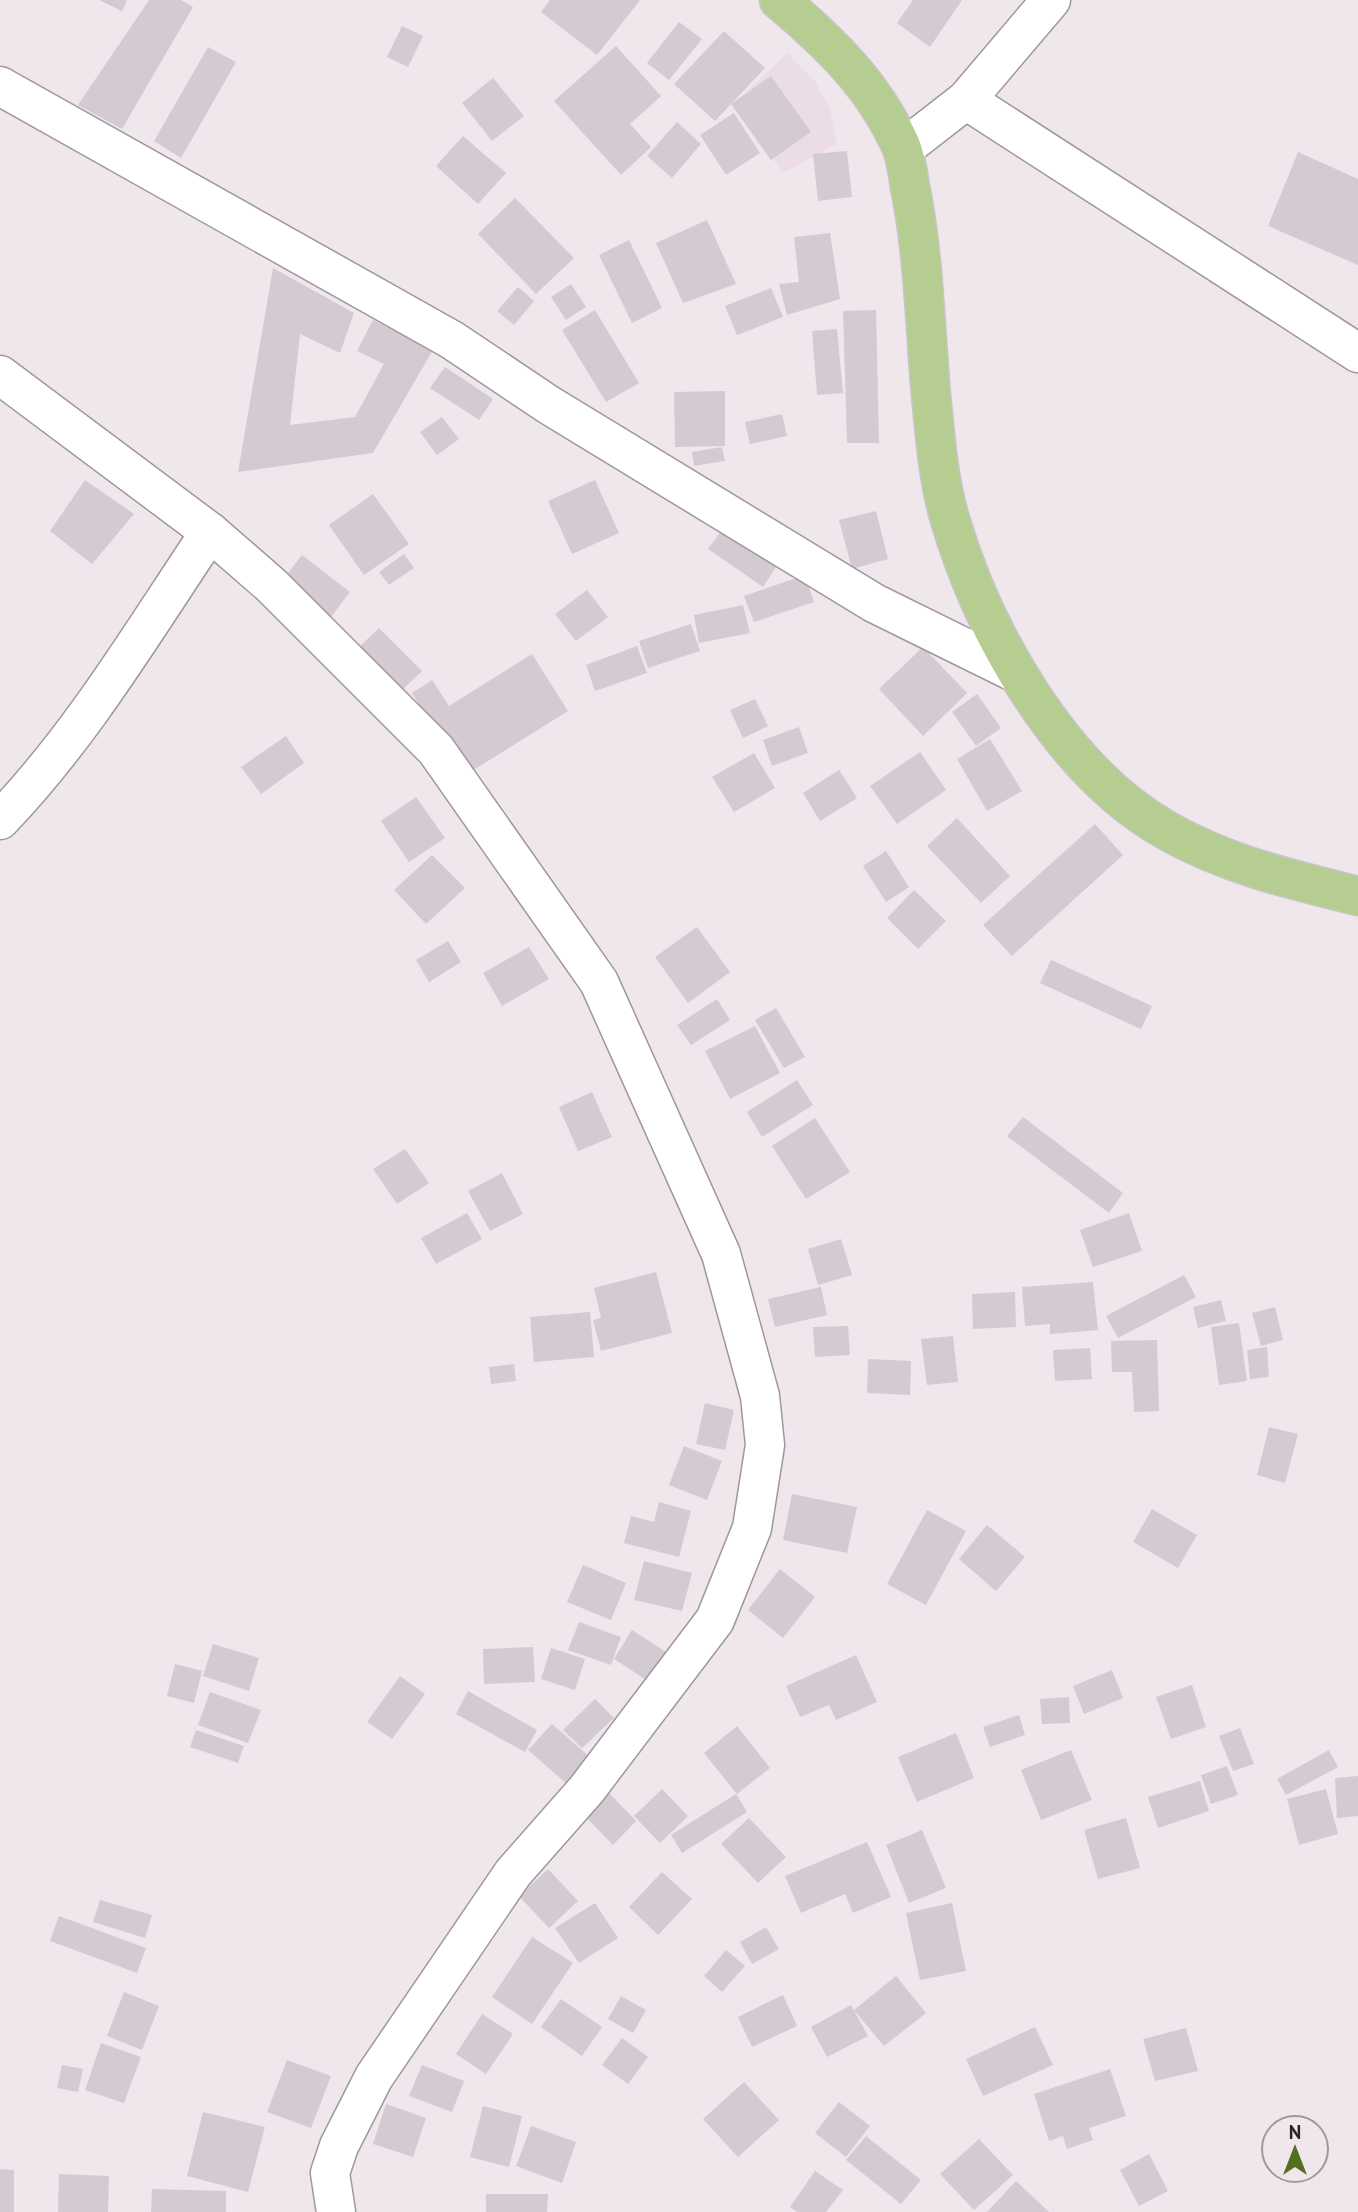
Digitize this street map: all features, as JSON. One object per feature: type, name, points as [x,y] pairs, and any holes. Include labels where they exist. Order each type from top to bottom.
[{"type":"main road","points":[[779,0],[831,44],[877,100],[903,149],[915,213],[934,421],[948,513],[971,580],[1016,673],[1092,775],[1165,830],[1259,872],[1358,896]]},
{"type":"street","points":[[903,149],[966,100],[1051,0]]},
{"type":"street","points":[[0,86],[452,340],[549,405],[874,603],[1016,673]]},
{"type":"street","points":[[966,100],[1358,353]]},
{"type":"street","points":[[0,376],[210,533],[271,585],[436,750],[599,982],[721,1254],[760,1396],[765,1445],[752,1528],[715,1620],[587,1790],[513,1873],[374,2077],[339,2146],[330,2173],[336,2212]]},
{"type":"street","points":[[0,820],[21,798],[88,712],[210,533]]},
{"type":"shaded area","points":[[787,53],[814,80],[830,109],[837,144],[783,173],[734,104]]},
{"type":"building","points":[[99,0],[127,0],[122,11]]},
{"type":"building","points":[[149,0],[181,0],[193,7],[122,129],[78,105]]},
{"type":"building","points":[[550,0],[640,0],[597,55],[541,12]]},
{"type":"building","points":[[913,0],[962,0],[930,47],[897,23]]},
{"type":"building","points":[[679,22],[702,39],[669,80],[647,63]]},
{"type":"building","points":[[402,26],[423,36],[408,67],[387,57]]},
{"type":"building","points":[[724,31],[765,68],[715,121],[674,84]]},
{"type":"building","points":[[616,46],[661,96],[630,124],[651,147],[621,175],[554,101]]},
{"type":"building","points":[[208,47],[236,62],[181,158],[154,141]]},
{"type":"building","points":[[771,76],[811,132],[771,160],[731,104]]},
{"type":"building","points":[[493,78],[524,116],[492,141],[462,103]]},
{"type":"building","points":[[734,113],[760,153],[726,175],[700,135]]},
{"type":"building","points":[[677,122],[701,144],[672,178],[647,156]]},
{"type":"building","points":[[463,136],[506,173],[478,204],[436,166]]},
{"type":"building","points":[[847,151],[852,197],[818,201],[813,154]]},
{"type":"building","points":[[1298,152],[1358,179],[1358,265],[1268,226]]},
{"type":"building","points":[[515,198],[574,258],[536,294],[478,234]]},
{"type":"building","points":[[707,220],[736,284],[683,303],[656,243]]},
{"type":"building","points":[[830,233],[840,299],[787,315],[779,284],[799,282],[794,237]]},
{"type":"building","points":[[629,240],[662,308],[632,323],[599,255]]},
{"type":"building","points":[[273,268],[354,313],[340,353],[300,334],[290,425],[355,417],[384,364],[357,351],[373,320],[433,350],[373,453],[238,472]]},
{"type":"building","points":[[571,284],[586,307],[566,320],[551,297]]},
{"type":"building","points":[[518,287],[534,301],[514,325],[497,311]]},
{"type":"building","points":[[771,288],[783,317],[737,335],[725,306]]},
{"type":"building","points":[[595,310],[639,383],[606,402],[562,330]]},
{"type":"building","points":[[876,310],[879,443],[847,443],[843,311]]},
{"type":"building","points":[[837,329],[843,393],[817,395],[812,331]]},
{"type":"building","points":[[445,367],[493,399],[479,420],[430,388]]},
{"type":"building","points":[[725,391],[725,446],[675,447],[674,392]]},
{"type":"building","points":[[782,414],[787,436],[750,444],[745,422]]},
{"type":"building","points":[[442,417],[459,439],[437,455],[420,432]]},
{"type":"building","points":[[722,447],[725,461],[694,466],[692,452]]},
{"type":"building","points":[[85,480],[134,514],[92,564],[50,531]]},
{"type":"building","points":[[595,480],[619,533],[572,554],[548,501]]},
{"type":"building","points":[[373,494],[409,544],[364,575],[329,525]]},
{"type":"building","points":[[876,511],[888,559],[852,569],[839,520]]},
{"type":"building","points":[[725,526],[778,564],[763,587],[708,549]]},
{"type":"building","points":[[404,554],[414,568],[389,585],[379,572]]},
{"type":"building","points":[[302,555],[350,592],[330,618],[282,581]]},
{"type":"building","points":[[805,575],[814,602],[754,622],[744,596]]},
{"type":"building","points":[[587,590],[608,617],[576,641],[555,614]]},
{"type":"building","points":[[743,605],[750,633],[699,643],[694,615]]},
{"type":"building","points":[[691,624],[700,651],[648,668],[639,641]]},
{"type":"building","points":[[379,628],[422,671],[397,695],[354,652]]},
{"type":"building","points":[[637,646],[647,673],[595,691],[586,665]]},
{"type":"building","points":[[923,647],[967,693],[923,736],[879,689]]},
{"type":"building","points":[[532,654],[568,711],[464,776],[412,693],[432,680],[449,706]]},
{"type":"building","points":[[977,694],[1001,728],[976,746],[952,712]]},
{"type":"building","points":[[755,699],[768,726],[743,738],[730,710]]},
{"type":"building","points":[[799,727],[808,753],[772,766],[763,740]]},
{"type":"building","points":[[286,736],[304,763],[261,794],[241,767]]},
{"type":"building","points":[[990,739],[1022,791],[987,811],[957,759]]},
{"type":"building","points":[[920,752],[946,790],[897,824],[870,786]]},
{"type":"building","points":[[754,753],[775,788],[734,812],[712,777]]},
{"type":"building","points":[[839,770],[857,798],[820,821],[803,793]]},
{"type":"building","points":[[416,797],[445,838],[409,862],[381,821]]},
{"type":"building","points":[[957,818],[1010,876],[981,903],[927,846]]},
{"type":"building","points":[[1095,824],[1123,855],[1012,956],[983,925]]},
{"type":"building","points":[[886,851],[909,887],[886,902],[863,866]]},
{"type":"building","points":[[432,855],[465,888],[426,924],[394,890]]},
{"type":"building","points":[[914,890],[946,921],[918,949],[887,918]]},
{"type":"building","points":[[697,927],[730,972],[688,1003],[655,957]]},
{"type":"building","points":[[448,941],[461,962],[429,982],[416,960]]},
{"type":"building","points":[[529,947],[549,979],[502,1006],[483,973]]},
{"type":"building","points":[[1051,960],[1152,1006],[1141,1029],[1040,983]]},
{"type":"building","points":[[717,999],[730,1020],[691,1045],[677,1025]]},
{"type":"building","points":[[776,1008],[805,1057],[784,1068],[755,1020]]},
{"type":"building","points":[[755,1026],[780,1073],[730,1099],[705,1051]]},
{"type":"building","points":[[797,1080],[813,1105],[762,1137],[747,1112]]},
{"type":"building","points":[[592,1092],[612,1137],[578,1151],[559,1107]]},
{"type":"building","points":[[1023,1117],[1123,1193],[1109,1213],[1007,1136]]},
{"type":"building","points":[[815,1118],[850,1172],[806,1199],[772,1146]]},
{"type":"building","points":[[405,1149],[429,1183],[397,1204],[373,1169]]},
{"type":"building","points":[[502,1173],[523,1214],[490,1231],[468,1191]]},
{"type":"building","points":[[467,1213],[482,1239],[436,1264],[421,1238]]},
{"type":"building","points":[[1129,1213],[1142,1251],[1093,1267],[1080,1230]]},
{"type":"building","points":[[841,1239],[852,1275],[818,1285],[808,1249]]},
{"type":"building","points":[[656,1272],[672,1333],[601,1351],[593,1320],[601,1318],[594,1288]]},
{"type":"building","points":[[1184,1275],[1196,1297],[1118,1338],[1106,1316]]},
{"type":"building","points":[[1093,1282],[1098,1330],[1050,1334],[1050,1324],[1025,1326],[1022,1287]]},
{"type":"building","points":[[821,1287],[827,1315],[775,1327],[768,1299]]},
{"type":"building","points":[[1015,1292],[1016,1327],[973,1329],[972,1294]]},
{"type":"building","points":[[1221,1300],[1226,1321],[1198,1328],[1193,1307]]},
{"type":"building","points":[[1275,1307],[1283,1340],[1261,1346],[1252,1313]]},
{"type":"building","points":[[590,1312],[594,1357],[534,1362],[530,1317]]},
{"type":"building","points":[[1239,1323],[1247,1381],[1219,1385],[1211,1327]]},
{"type":"building","points":[[848,1326],[850,1355],[815,1357],[813,1327]]},
{"type":"building","points":[[953,1336],[958,1382],[927,1385],[921,1339]]},
{"type":"building","points":[[1157,1340],[1159,1411],[1134,1412],[1132,1372],[1112,1372],[1111,1341]]},
{"type":"building","points":[[1267,1347],[1269,1377],[1250,1379],[1247,1350]]},
{"type":"building","points":[[1090,1348],[1092,1379],[1055,1381],[1053,1350]]},
{"type":"building","points":[[868,1359],[911,1361],[910,1395],[867,1393]]},
{"type":"building","points":[[514,1364],[516,1381],[491,1384],[489,1367]]},
{"type":"building","points":[[705,1403],[734,1410],[725,1450],[696,1444]]},
{"type":"building","points":[[1269,1427],[1298,1434],[1285,1483],[1257,1475]]},
{"type":"building","points":[[684,1446],[722,1461],[707,1500],[669,1485]]},
{"type":"building","points":[[792,1494],[857,1507],[847,1553],[783,1540]]},
{"type":"building","points":[[659,1502],[691,1511],[679,1557],[624,1543],[631,1516],[654,1522]]},
{"type":"building","points":[[1152,1509],[1197,1535],[1178,1568],[1133,1542]]},
{"type":"building","points":[[927,1510],[966,1531],[926,1605],[887,1584]]},
{"type":"building","points":[[987,1525],[1025,1557],[996,1591],[959,1559]]},
{"type":"building","points":[[644,1561],[692,1573],[682,1611],[634,1600]]},
{"type":"building","points":[[583,1565],[626,1583],[611,1620],[567,1602]]},
{"type":"building","points":[[780,1569],[815,1597],[783,1638],[748,1610]]},
{"type":"building","points":[[579,1622],[621,1637],[611,1665],[568,1650]]},
{"type":"building","points":[[632,1630],[669,1654],[651,1683],[614,1659]]},
{"type":"building","points":[[213,1644],[259,1658],[249,1691],[203,1676]]},
{"type":"building","points":[[533,1647],[535,1682],[484,1684],[483,1649]]},
{"type":"building","points":[[551,1648],[585,1659],[575,1690],[541,1679]]},
{"type":"building","points":[[856,1655],[877,1702],[836,1720],[829,1705],[800,1717],[786,1686]]},
{"type":"building","points":[[175,1664],[202,1671],[194,1703],[167,1696]]},
{"type":"building","points":[[1112,1670],[1123,1698],[1084,1714],[1073,1686]]},
{"type":"building","points":[[400,1676],[425,1694],[392,1739],[367,1722]]},
{"type":"building","points":[[1192,1685],[1206,1727],[1171,1739],[1156,1697]]},
{"type":"building","points":[[468,1691],[537,1730],[525,1752],[456,1714]]},
{"type":"building","points":[[210,1692],[261,1710],[248,1743],[198,1725]]},
{"type":"building","points":[[1069,1697],[1070,1723],[1042,1724],[1040,1699]]},
{"type":"building","points":[[595,1699],[614,1718],[582,1748],[563,1730]]},
{"type":"building","points":[[1019,1715],[1025,1735],[990,1747],[983,1727]]},
{"type":"building","points":[[552,1724],[591,1758],[567,1784],[528,1750]]},
{"type":"building","points":[[737,1726],[770,1768],[737,1794],[704,1753]]},
{"type":"building","points":[[1240,1728],[1254,1764],[1233,1771],[1219,1736]]},
{"type":"building","points":[[196,1730],[244,1746],[238,1763],[190,1747]]},
{"type":"building","points":[[956,1733],[974,1778],[917,1802],[898,1757]]},
{"type":"building","points":[[1071,1750],[1092,1800],[1041,1820],[1021,1770]]},
{"type":"building","points":[[1329,1750],[1338,1767],[1286,1795],[1277,1779]]},
{"type":"building","points":[[1227,1766],[1238,1795],[1211,1804],[1201,1775]]},
{"type":"building","points":[[1358,1776],[1358,1816],[1337,1818],[1335,1778]]},
{"type":"building","points":[[1200,1781],[1209,1811],[1158,1828],[1148,1797]]},
{"type":"building","points":[[662,1789],[688,1816],[660,1843],[634,1816]]},
{"type":"building","points":[[1326,1789],[1338,1834],[1299,1845],[1287,1799]]},
{"type":"building","points":[[609,1793],[636,1821],[613,1845],[585,1816]]},
{"type":"building","points":[[736,1794],[747,1812],[682,1853],[671,1835]]},
{"type":"building","points":[[749,1818],[786,1857],[758,1883],[721,1844]]},
{"type":"building","points":[[1126,1818],[1140,1868],[1098,1879],[1084,1830]]},
{"type":"building","points":[[922,1830],[946,1888],[909,1903],[886,1845]]},
{"type":"building","points":[[867,1842],[891,1897],[853,1913],[845,1894],[801,1913],[785,1876]]},
{"type":"building","points":[[548,1869],[578,1901],[549,1928],[519,1896]]},
{"type":"building","points":[[662,1872],[692,1899],[658,1935],[629,1907]]},
{"type":"building","points":[[100,1900],[152,1915],[145,1938],[93,1922]]},
{"type":"building","points":[[595,1903],[618,1938],[579,1963],[555,1928]]},
{"type":"building","points":[[952,1903],[966,1971],[920,1980],[906,1913]]},
{"type":"building","points":[[59,1916],[146,1948],[137,1973],[50,1941]]},
{"type":"building","points":[[766,1927],[779,1949],[752,1964],[740,1942]]},
{"type":"building","points":[[532,1937],[573,1963],[532,2024],[492,1997]]},
{"type":"building","points":[[726,1950],[745,1966],[722,1992],[704,1976]]},
{"type":"building","points":[[896,1976],[926,2013],[884,2046],[854,2010]]},
{"type":"building","points":[[124,1992],[159,2006],[142,2050],[107,2036]]},
{"type":"building","points":[[783,1995],[797,2026],[752,2047],[738,2017]]},
{"type":"building","points":[[621,1996],[646,2010],[633,2033],[608,2019]]},
{"type":"building","points":[[561,1999],[602,2027],[582,2056],[541,2027]]},
{"type":"building","points":[[851,2005],[868,2036],[827,2057],[811,2027]]},
{"type":"building","points":[[482,2014],[513,2034],[486,2074],[456,2054]]},
{"type":"building","points":[[1035,2027],[1053,2065],[983,2096],[966,2059]]},
{"type":"building","points":[[1186,2028],[1198,2071],[1155,2081],[1143,2039]]},
{"type":"building","points":[[622,2038],[648,2057],[628,2084],[602,2065]]},
{"type":"building","points":[[101,2043],[141,2057],[124,2103],[85,2090]]},
{"type":"building","points":[[287,2060],[331,2076],[311,2128],[267,2112]]},
{"type":"building","points":[[62,2065],[83,2069],[78,2092],[57,2088]]},
{"type":"building","points":[[422,2065],[464,2081],[452,2112],[409,2096]]},
{"type":"building","points":[[1110,2069],[1126,2116],[1089,2128],[1093,2140],[1067,2149],[1063,2136],[1049,2141],[1034,2094]]},
{"type":"building","points":[[744,2082],[779,2120],[738,2157],[703,2119]]},
{"type":"building","points":[[839,2102],[870,2126],[846,2157],[815,2133]]},
{"type":"building","points":[[386,2104],[426,2118],[413,2157],[373,2144]]},
{"type":"building","points":[[483,2106],[522,2116],[509,2167],[470,2157]]},
{"type":"building","points":[[203,2112],[265,2127],[248,2192],[187,2176]]},
{"type":"building","points":[[531,2126],[576,2142],[562,2183],[516,2166]]},
{"type":"building","points":[[866,2136],[921,2180],[901,2204],[846,2160]]},
{"type":"building","points":[[979,2139],[1013,2175],[974,2210],[940,2174]]},
{"type":"building","points":[[1149,2154],[1168,2191],[1139,2206],[1120,2170]]},
{"type":"building","points":[[0,2169],[14,2170],[14,2212],[0,2212]]},
{"type":"building","points":[[815,2171],[843,2190],[826,2212],[797,2212],[790,2207]]},
{"type":"building","points":[[59,2174],[109,2176],[108,2212],[58,2212]]},
{"type":"building","points":[[1016,2181],[1049,2212],[987,2212]]},
{"type":"building","points":[[152,2189],[226,2191],[226,2212],[151,2212]]},
{"type":"building","points":[[486,2194],[548,2194],[547,2212],[486,2212]]}]
